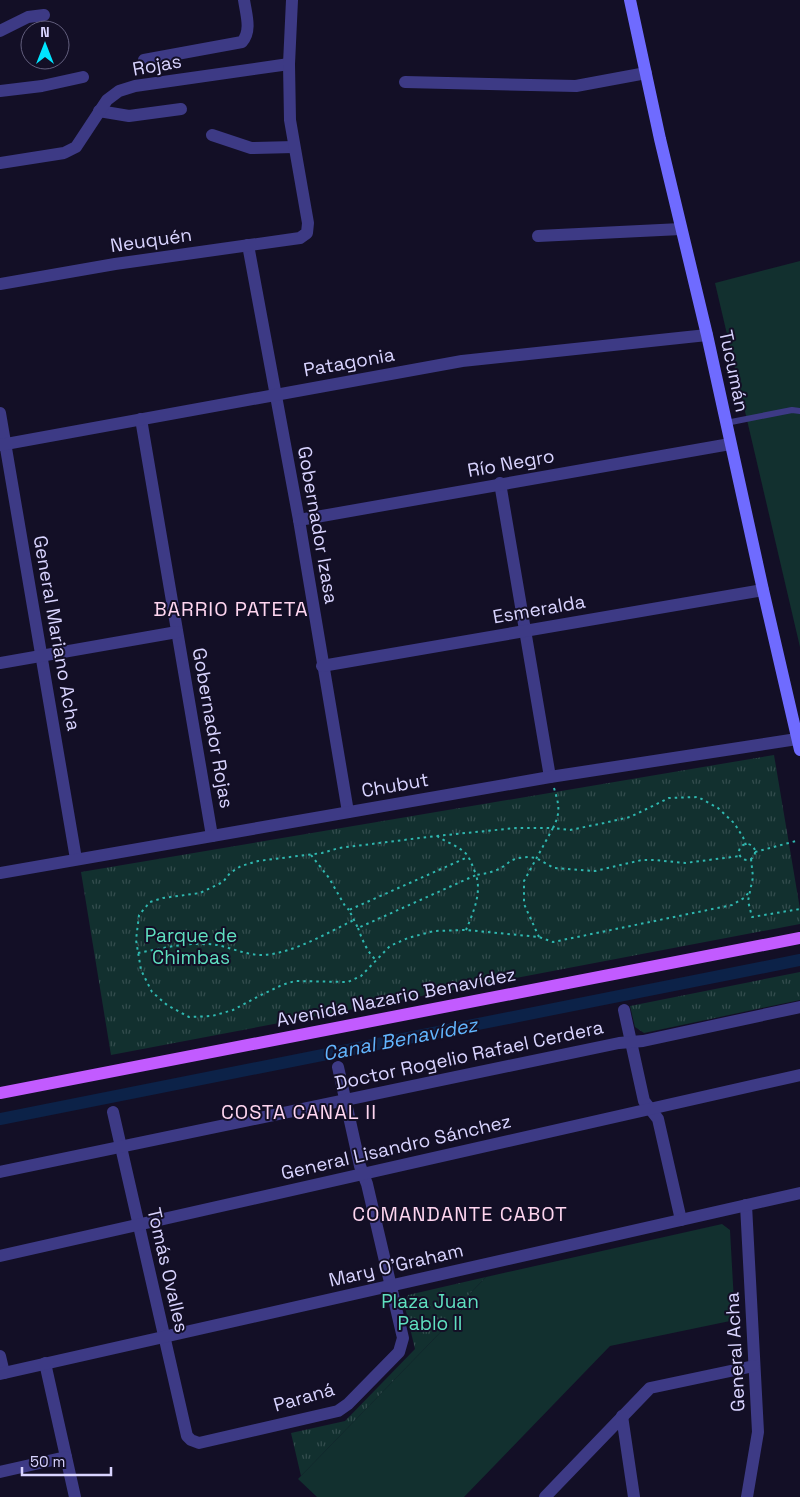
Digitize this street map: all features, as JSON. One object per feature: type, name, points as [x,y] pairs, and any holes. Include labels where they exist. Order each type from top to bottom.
[{"type":"main road","name":"Tucumán","points":[[630,0],[681,229],[707,335],[762,590],[799,745]]},
{"type":"main road","name":"Avenida Nazario Benavídez","points":[[0,1094],[800,938]]},
{"type":"street","points":[[144,60],[242,42],[246,37],[248,24],[244,0]]},
{"type":"street","points":[[212,135],[251,148],[294,147],[290,120],[289,64],[292,0]]},
{"type":"street","points":[[0,31],[28,17],[44,15]]},
{"type":"street","name":"Rojas","points":[[0,163],[64,153],[76,147],[106,100],[119,91],[135,86],[289,64]]},
{"type":"street","points":[[404,82],[576,86],[646,73]]},
{"type":"street","points":[[0,91],[42,86],[83,76]]},
{"type":"street","points":[[99,111],[129,116],[181,109]]},
{"type":"street","name":"Neuquén","points":[[0,284],[115,264],[300,238],[308,233],[308,223],[294,147]]},
{"type":"street","points":[[538,236],[681,229]]},
{"type":"street","name":"Gobernador Izasa","points":[[248,245],[277,394],[348,812]]},
{"type":"street","name":"Patagonia","points":[[3,444],[462,360],[707,335]]},
{"type":"street","name":"General Mariano Acha","points":[[0,413],[3,444],[42,656],[76,859]]},
{"type":"street","name":"Gobernador Rojas","points":[[141,419],[212,836]]},
{"type":"street","name":"Río Negro","points":[[299,520],[500,483],[730,444]]},
{"type":"street","points":[[500,483],[550,777]]},
{"type":"street","name":"Esmeralda","points":[[322,666],[762,590]]},
{"type":"street","points":[[0,663],[178,632]]},
{"type":"street","name":"Chubut","points":[[0,873],[550,777],[799,745]]},
{"type":"street","name":"Doctor Rogelio Rafael Cerdera","points":[[0,1172],[800,1007]]},
{"type":"street","points":[[624,1010],[644,1101],[658,1118],[681,1220]]},
{"type":"street","points":[[338,1066],[360,1166],[367,1184],[391,1285]]},
{"type":"street","name":"General Lisandro Sánchez","points":[[0,1256],[800,1075]]},
{"type":"street","name":"Tomás Ovalles","points":[[113,1112],[187,1436]]},
{"type":"street","name":"Mary O'Graham","points":[[2,1373],[800,1193]]},
{"type":"street","name":"General Acha","points":[[746,1205],[758,1432],[747,1497]]},
{"type":"street","name":"Paraná","points":[[187,1436],[199,1443],[336,1412],[348,1404],[399,1352],[403,1338],[391,1285]]},
{"type":"street","points":[[0,1356],[2,1373]]},
{"type":"street","points":[[45,1363],[75,1497]]},
{"type":"street","points":[[544,1497],[650,1388],[754,1366]]},
{"type":"street","points":[[622,1416],[634,1497]]},
{"type":"street","points":[[0,1472],[66,1457]]},
{"type":"lane","points":[[726,423],[792,410],[800,411]]},
{"type":"path","points":[[539,937],[524,904],[524,881],[558,818],[559,804],[550,777]]},
{"type":"path","points":[[746,845],[734,823],[718,808],[698,797],[682,796],[669,798],[630,816],[570,830],[516,828],[339,848],[322,853],[266,860],[241,866],[223,882],[200,893],[163,898],[150,902],[139,914],[136,940],[141,970],[152,992],[167,1005],[189,1017],[212,1016],[233,1010],[282,985],[295,981],[348,982],[361,976],[390,946],[408,938],[434,931],[466,930],[539,937],[553,942],[713,910],[732,905],[744,898],[750,891]]},
{"type":"path","points":[[436,836],[454,846],[468,857],[476,875],[478,882],[477,896],[466,930]]},
{"type":"path","points":[[796,841],[755,852],[751,859],[754,877],[748,901],[752,917],[800,909]]},
{"type":"path","points":[[740,856],[740,850],[746,845],[752,846],[755,852]]},
{"type":"path","points":[[310,854],[329,878],[349,910],[371,955],[376,960]]},
{"type":"path","points":[[358,928],[476,875],[497,870],[518,858],[536,858],[554,868],[595,871],[642,860],[685,863],[740,856],[745,860],[751,859]]},
{"type":"path","points":[[349,910],[468,857]]},
{"type":"path","points":[[138,953],[202,944],[216,945],[261,955],[276,953],[291,949],[354,920]]},
{"type":"green space","points":[[800,261],[800,647],[715,283]]},
{"type":"green space","name":"Parque de Chimbas","points":[[774,755],[800,909],[800,924],[111,1055],[81,872]]},
{"type":"green space","points":[[800,972],[800,1000],[644,1033],[635,1027],[630,1006]]},
{"type":"green space","points":[[722,1224],[730,1230],[735,1320],[610,1346],[464,1497],[317,1497],[298,1479],[462,1310],[458,1306],[486,1277]]},
{"type":"green space","name":"Plaza Juan Pablo II","points":[[486,1277],[458,1306],[462,1310],[301,1476],[291,1433],[345,1421],[415,1349],[404,1303],[408,1295]]},
{"type":"waterway","name":"Canal Benavídez","points":[[0,1119],[800,960]]},
{"type":"district","name":"BARRIO PATETA","points":[[231,609]]},
{"type":"district","name":"COSTA CANAL II","points":[[299,1112]]},
{"type":"district","name":"COMANDANTE CABOT","points":[[460,1214]]}]
